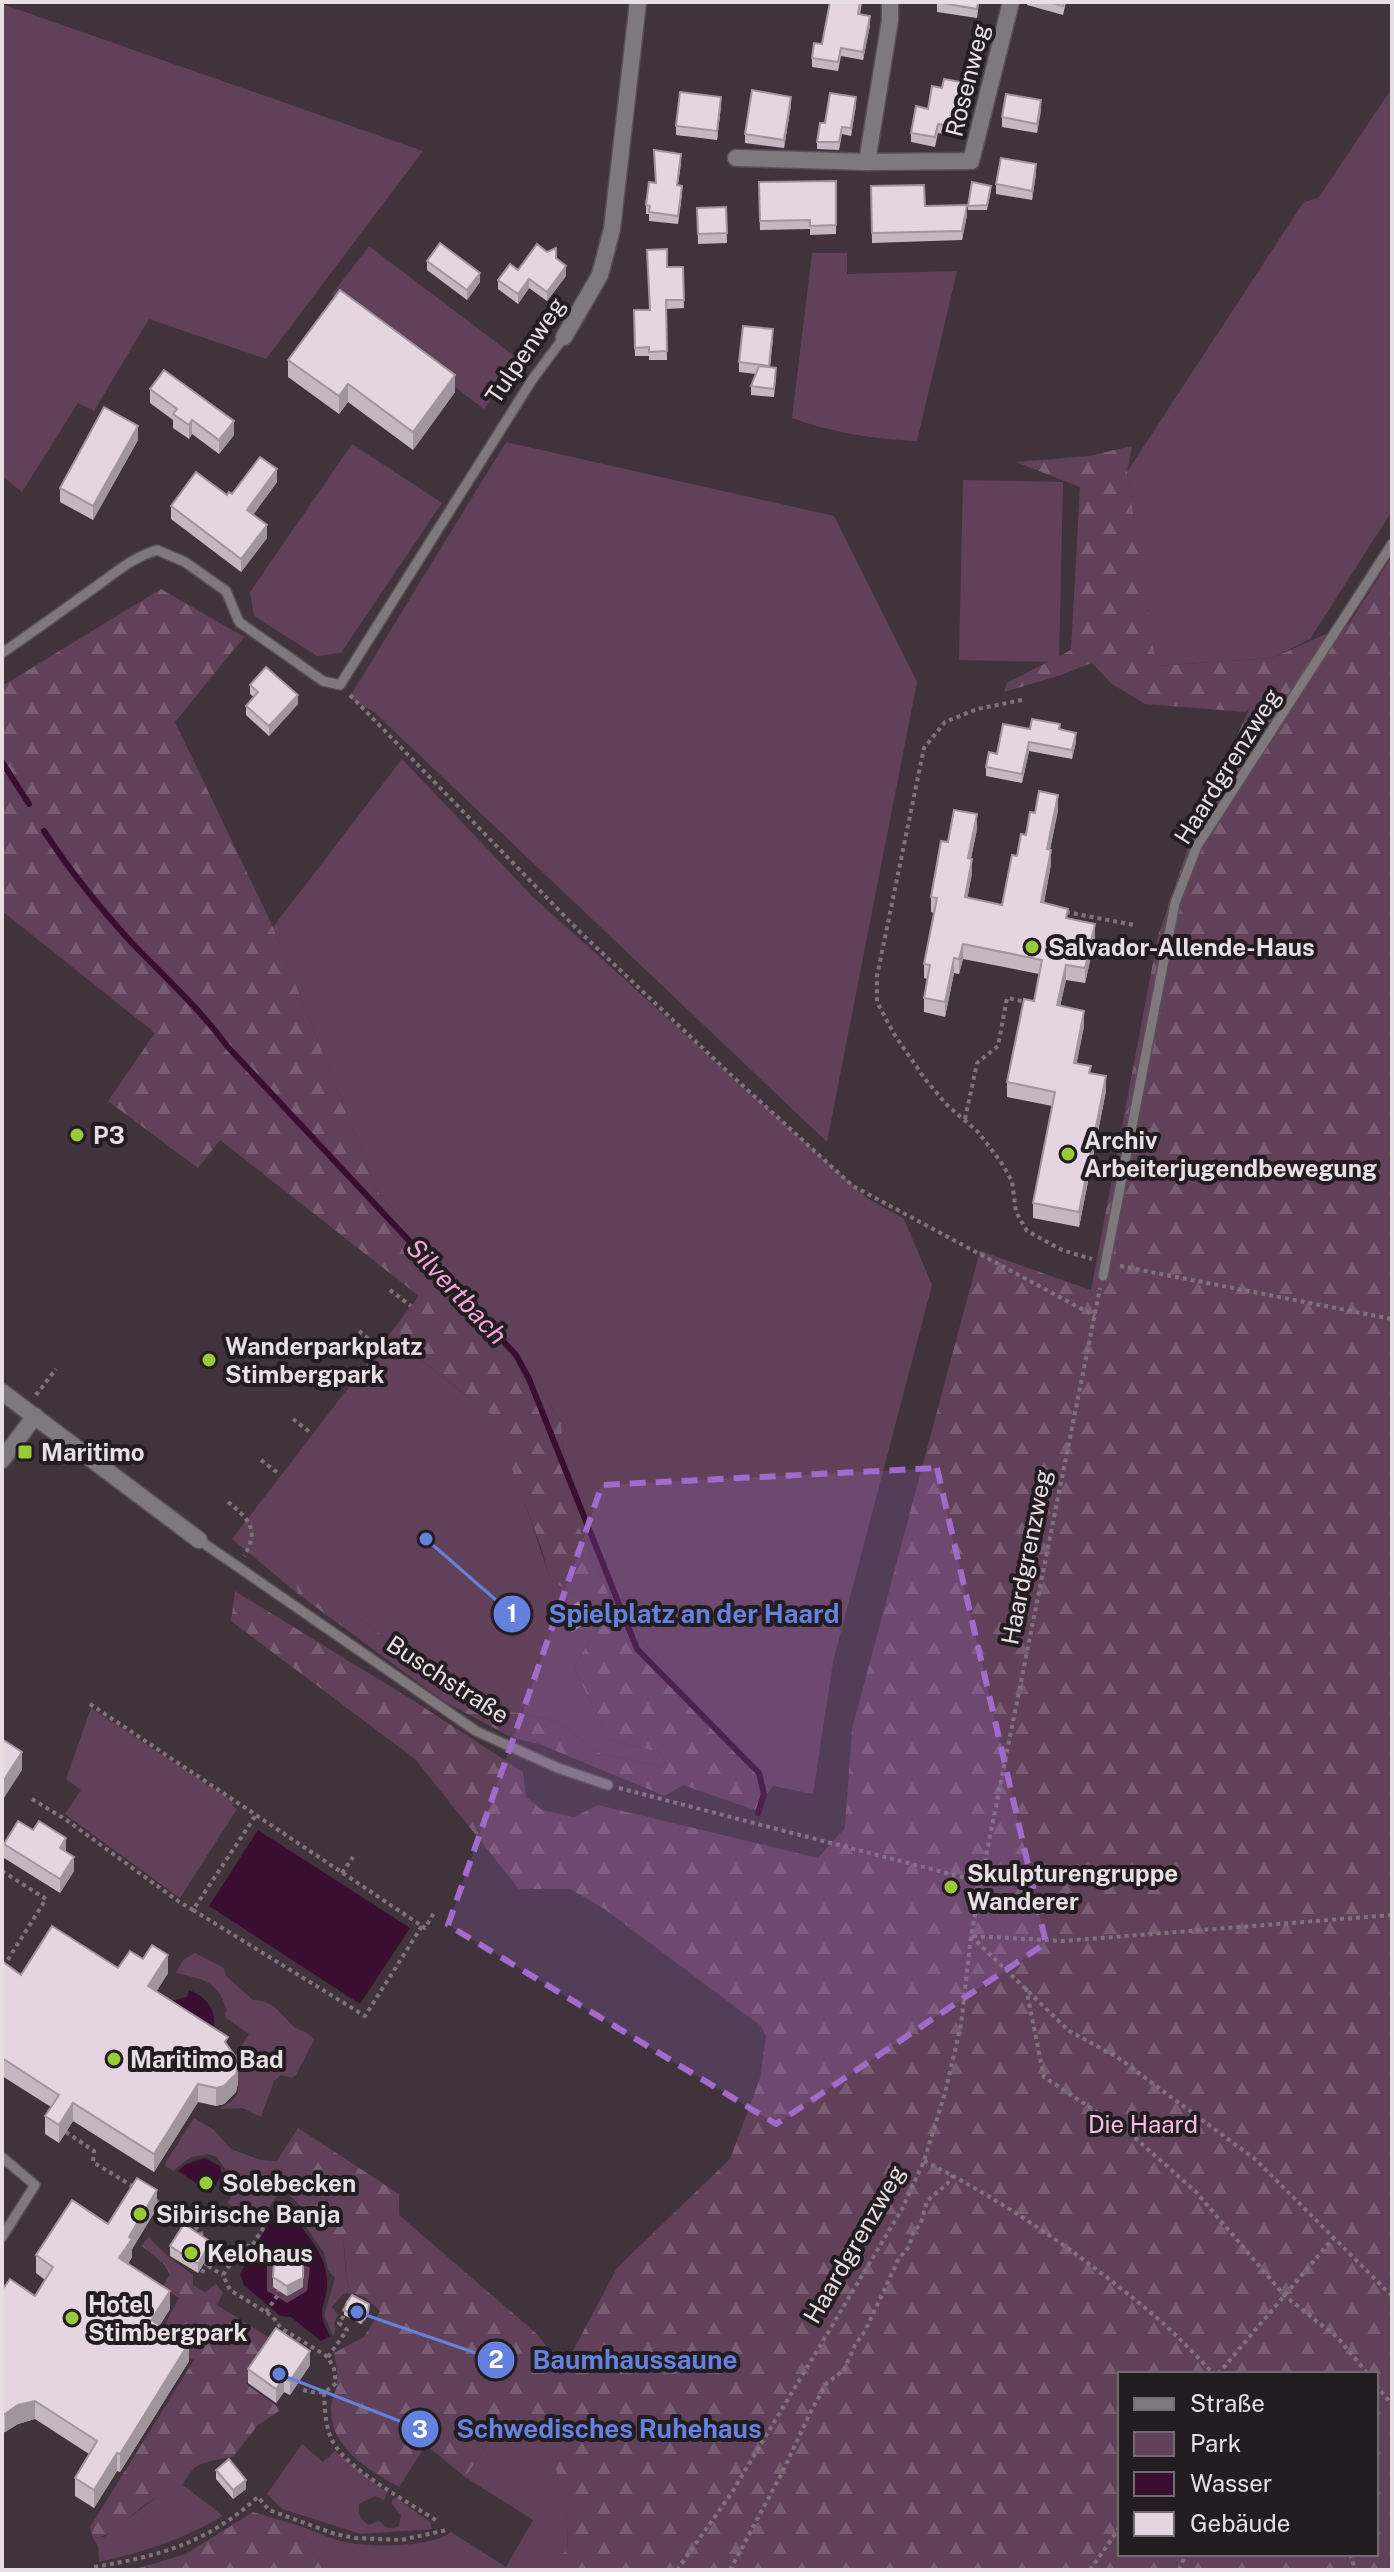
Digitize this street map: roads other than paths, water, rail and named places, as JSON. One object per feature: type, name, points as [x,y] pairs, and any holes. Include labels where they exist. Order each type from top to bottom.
[{"type":"street","name":"Tulpenweg","points":[[564,337],[600,275],[612,229],[638,2]]},
{"type":"street","points":[[867,162],[890,20],[890,2]]},
{"type":"street","name":"Rosenweg","points":[[736,158],[971,161],[1011,2]]},
{"type":"street","name":"Buschstraße","points":[[2,1392],[199,1540]]},
{"type":"street","points":[[2,1460],[30,1413]]},
{"type":"lane","name":"Tulpenweg","points":[[2,653],[136,556],[157,550],[185,562],[226,591],[239,622],[323,681],[340,685],[532,380],[564,337]]},
{"type":"lane","name":"Haardgrenzweg","points":[[1103,1276],[1175,903],[1197,846],[1392,544]]},
{"type":"lane","name":"Buschstraße","points":[[199,1540],[476,1731],[558,1768],[608,1785]]},
{"type":"lane","points":[[2,2157],[35,2185],[2,2237]]},
{"type":"water","points":[[258,1830],[410,1928],[360,2004],[209,1906]]},
{"type":"water","points":[[189,1990],[210,2006],[214,2031],[171,2001],[187,1997]]},
{"type":"water","name":"Solebecken","points":[[205,2158],[220,2166],[222,2174],[211,2193],[178,2171],[186,2164]]},
{"type":"water","points":[[271,2219],[295,2219],[324,2263],[327,2290],[322,2318],[330,2336],[321,2341],[291,2317],[280,2316],[244,2285],[240,2274]],"holes":[[[289,2255],[310,2268],[307,2291],[287,2303],[267,2291],[267,2266]]]},
{"type":"waterway","name":"Silvertbach","points":[[2,762],[29,804]]},
{"type":"waterway","name":"Silvertbach","points":[[44,831],[85,888],[131,942],[516,1355],[529,1379],[637,1649],[759,1773],[764,1794],[758,1813]]},
{"type":"place","name":"Salvador-Allende-Haus","points":[[1032,947]]},
{"type":"place","name":"P3","points":[[77,1135]]},
{"type":"place","name":"Archiv Arbeiterjugendbewegung","points":[[1068,1154]]},
{"type":"place","name":"Wanderparkplatz Stimbergpark","points":[[209,1360]]},
{"type":"place","name":"Maritimo","points":[[25,1452]]},
{"type":"place","name":"Spielplatz an der Haard","points":[[426,1539]]},
{"type":"place","name":"Skulpturengruppe Wanderer","points":[[951,1887]]},
{"type":"place","name":"Maritimo Bad","points":[[114,2059]]},
{"type":"place","name":"Solebecken","points":[[206,2183]]},
{"type":"place","name":"Sibirische Banja","points":[[140,2214]]},
{"type":"place","name":"Kelohaus","points":[[191,2253]]},
{"type":"place","name":"Baumhaussaune","points":[[357,2312]]},
{"type":"place","name":"Hotel Stimbergpark","points":[[72,2318]]},
{"type":"place","name":"Schwedisches Ruhehaus","points":[[279,2374]]},
{"type":"park label","name":"Die Haard","points":[[1143,2124]]}]
